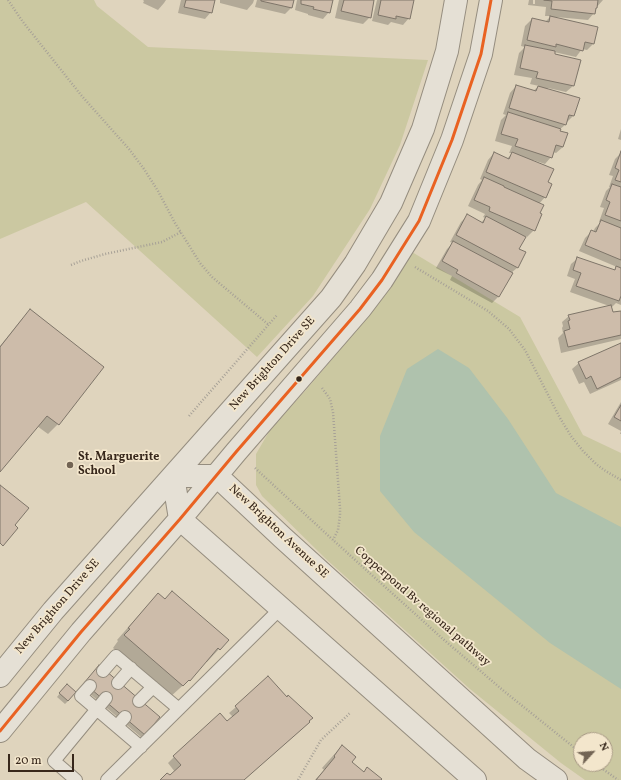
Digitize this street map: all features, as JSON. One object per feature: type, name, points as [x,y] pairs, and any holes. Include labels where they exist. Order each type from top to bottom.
[{"type":"street","name":"New Brighton Drive SE","points":[[0,676],[54,611],[331,298],[355,264],[391,203],[423,129],[447,51],[456,0]]},
{"type":"street","points":[[0,731],[81,632],[360,309],[382,280],[419,221],[452,140],[482,54],[491,0]]},
{"type":"street","name":"New Brighton Avenue SE","points":[[173,476],[217,476],[283,538],[527,759],[556,780]]},
{"type":"street","points":[[173,476],[180,519],[475,780]]},
{"type":"lane","points":[[107,780],[281,608]]},
{"type":"lane","points":[[103,671],[116,656],[179,709]]},
{"type":"lane","points":[[118,683],[131,668]]},
{"type":"lane","points":[[90,686],[82,696],[141,747]]},
{"type":"lane","points":[[139,702],[153,687]]},
{"type":"lane","points":[[76,780],[54,761],[106,698]]},
{"type":"lane","points":[[117,726],[125,717]]},
{"type":"path","points":[[8,0],[23,22],[81,95],[129,149],[144,169],[181,232],[207,272],[269,325]]},
{"type":"path","points":[[71,265],[105,254],[162,242],[181,232]]},
{"type":"path","points":[[415,267],[488,311],[509,329],[525,350],[560,418],[571,436],[596,464],[621,480]]},
{"type":"path","points":[[189,416],[277,315]]},
{"type":"path","points":[[322,388],[330,399],[333,412],[340,508],[338,530],[333,540]]},
{"type":"path","name":"Copperpond Bv regional pathway","points":[[255,468],[449,644],[505,692],[573,747]]},
{"type":"path","points":[[298,780],[321,740],[350,713]]},
{"type":"path","points":[[607,772],[618,780]]},
{"type":"shaded area","points":[[0,0],[94,0],[97,6],[148,47],[428,60],[400,145],[370,209],[313,296],[257,357],[86,202],[0,239]]},
{"type":"shaded area","points":[[412,252],[520,317],[583,435],[621,453],[621,780],[585,780],[574,772],[613,772],[613,732],[573,732],[573,772],[470,689],[326,559],[262,496],[256,485],[256,454],[270,430],[354,333],[390,285]]},
{"type":"shaded area","points":[[438,349],[469,368],[508,419],[556,493],[621,527],[621,689],[550,643],[414,532],[380,491],[380,436],[407,369]]},
{"type":"building","points":[[186,0],[215,0],[212,13],[184,7]]},
{"type":"building","points":[[261,0],[294,0],[292,8]]},
{"type":"building","points":[[301,0],[333,0],[330,13],[313,9],[314,7],[301,4]]},
{"type":"building","points":[[344,0],[374,0],[371,18],[341,11]]},
{"type":"building","points":[[381,0],[414,0],[410,19],[396,16],[396,19],[378,15]]},
{"type":"building","points":[[544,0],[598,0],[595,14],[551,9],[552,1]]},
{"type":"building","points":[[550,16],[598,27],[594,44],[585,42],[583,51],[556,44],[556,47],[527,40],[532,18],[549,22]]},
{"type":"building","points":[[525,45],[555,51],[555,54],[581,60],[574,86],[536,78],[538,72],[520,68]]},
{"type":"building","points":[[516,85],[536,91],[538,86],[580,98],[574,116],[569,115],[566,125],[509,108]]},
{"type":"building","points":[[508,112],[561,129],[560,131],[568,133],[563,147],[556,145],[552,158],[515,146],[518,139],[501,134]]},
{"type":"building","points":[[621,151],[621,182],[615,180],[619,170],[615,168]]},
{"type":"building","points":[[494,152],[509,159],[512,152],[554,169],[548,182],[552,184],[546,198],[486,172]]},
{"type":"building","points":[[484,177],[544,205],[535,231],[489,211],[490,207],[474,200]]},
{"type":"building","points":[[612,184],[621,187],[621,221],[605,215],[610,202],[606,200]]},
{"type":"building","points":[[467,214],[483,223],[486,216],[526,237],[519,249],[526,252],[518,268],[456,235]]},
{"type":"building","points":[[601,220],[621,228],[621,260],[585,245],[591,230],[596,232]]},
{"type":"building","points":[[453,241],[513,273],[499,297],[456,273],[458,270],[442,261]]},
{"type":"building","points":[[577,257],[615,270],[616,266],[621,268],[621,296],[619,301],[576,286],[581,273],[573,270]]},
{"type":"building","points":[[611,305],[613,312],[621,311],[621,335],[568,347],[564,331],[570,329],[568,321],[570,320],[568,315]]},
{"type":"building","points":[[30,309],[104,367],[59,425],[47,416],[0,472],[0,347]]},
{"type":"building","points":[[621,343],[621,377],[597,389],[591,376],[586,379],[578,362]]},
{"type":"building","points":[[621,405],[621,421],[614,417]]},
{"type":"building","points":[[0,485],[29,508],[15,525],[18,528],[3,546],[0,543]]},
{"type":"building","points":[[172,591],[229,640],[220,650],[218,648],[190,681],[189,680],[183,686],[124,635],[130,629],[128,628],[158,593],[165,599]]},
{"type":"building","points":[[99,665],[160,717],[145,735],[84,683]]},
{"type":"building","points":[[268,676],[287,697],[288,695],[313,718],[309,721],[310,722],[244,780],[160,780],[167,773],[170,775],[181,765],[173,756],[220,713],[227,721],[239,711],[235,706]]},
{"type":"building","points":[[67,684],[76,692],[68,701],[59,693]]},
{"type":"building","points":[[342,745],[356,757],[352,762],[364,772],[367,767],[382,779],[316,780],[335,757],[334,756]]},
{"type":"transit line","points":[[0,731],[81,632],[360,309],[382,280],[419,221],[452,140],[481,54],[491,0]]},
{"type":"place","name":"St. Marguerite School","points":[[70,465]]}]
